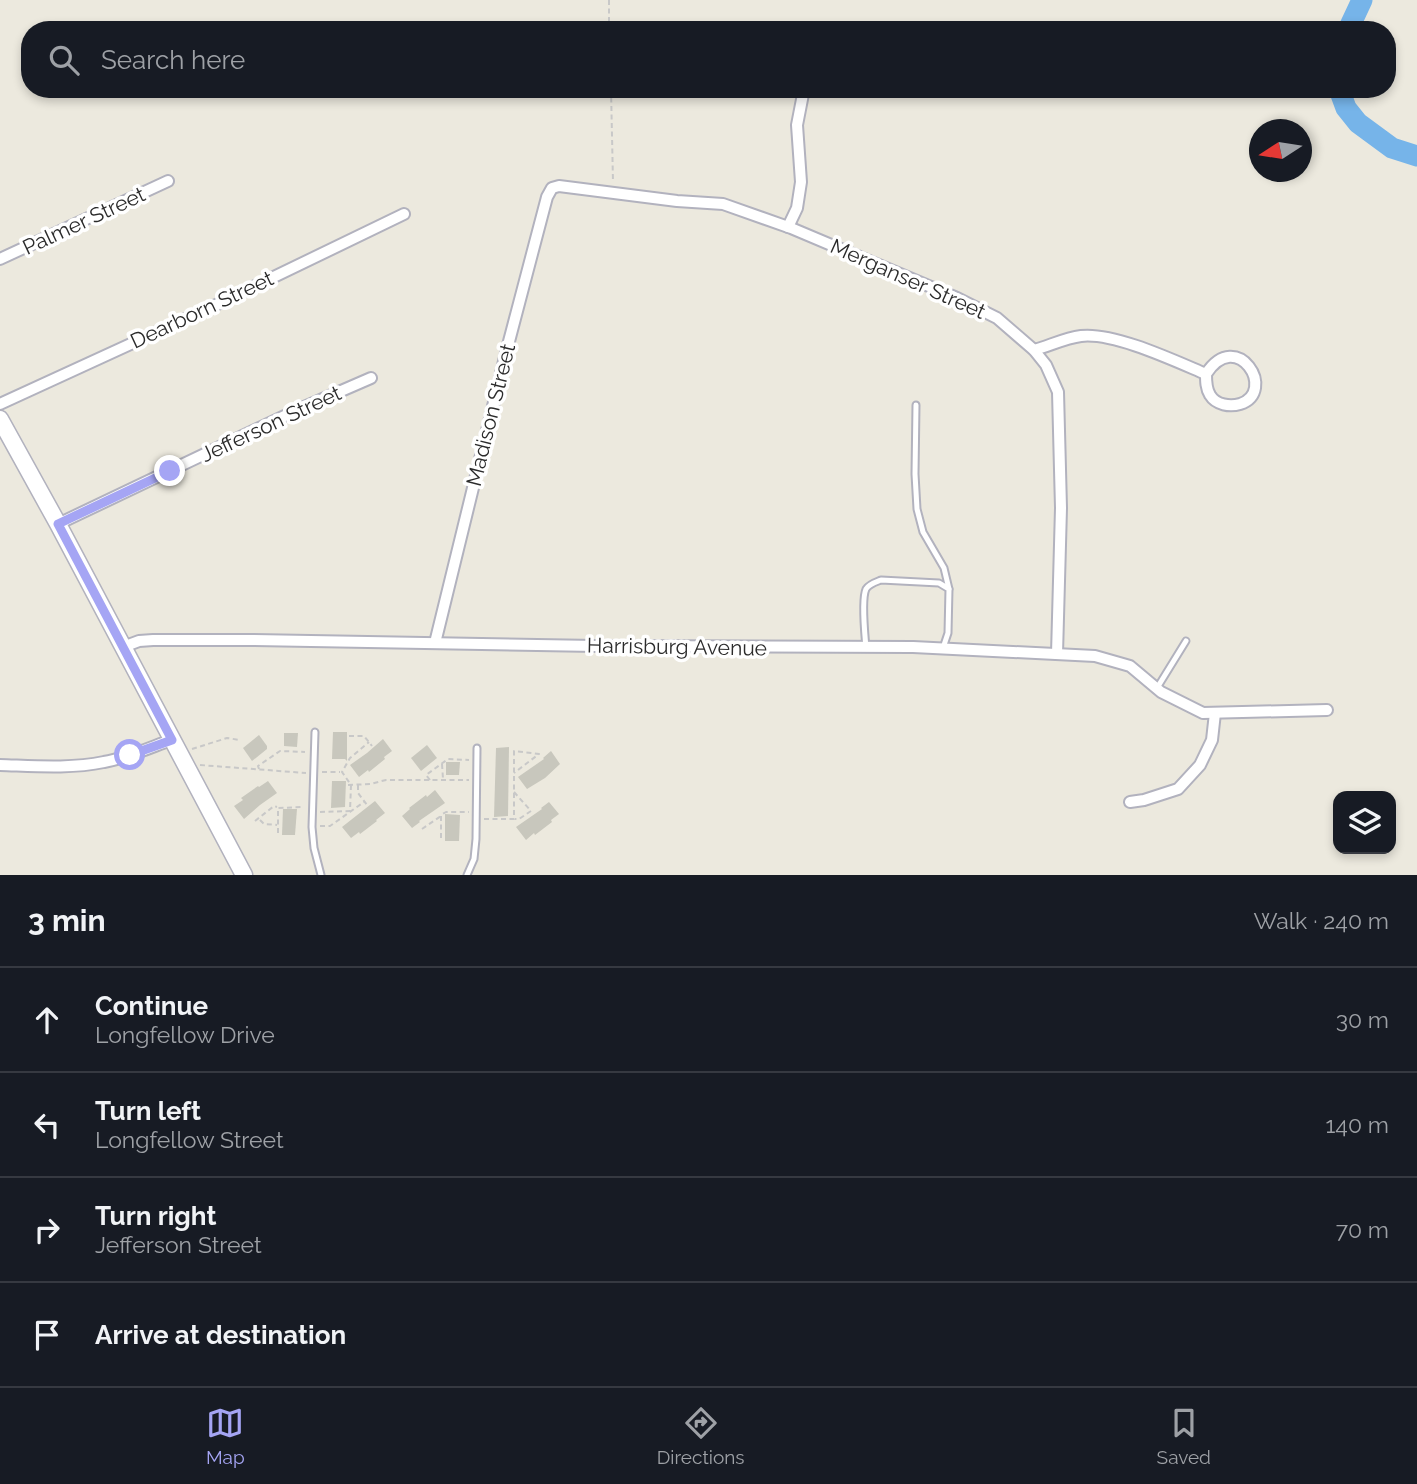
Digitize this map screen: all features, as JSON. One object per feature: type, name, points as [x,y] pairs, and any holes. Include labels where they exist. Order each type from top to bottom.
[{"type":"street","points":[[788,227],[797,208],[801,182],[797,125],[802,98]]},
{"type":"street","name":"Palmer Street","points":[[0,260],[168,181]]},
{"type":"street","name":"Merganser Street","points":[[552,188],[559,186],[723,204],[788,227],[957,298],[997,318],[1034,351],[1045,365],[1058,392],[1061,508],[1056,654]]},
{"type":"street","name":"Madison Street","points":[[435,643],[507,349],[547,197],[552,188]]},
{"type":"street","name":"Dearborn Street","points":[[0,404],[404,214]]},
{"type":"street","points":[[1034,351],[1082,336],[1111,339],[1147,350],[1206,374]]},
{"type":"street","points":[[1233,357],[1245,362],[1253,371],[1255,385],[1252,396],[1244,403],[1233,406],[1220,404],[1210,396],[1206,374],[1212,365],[1222,358],[1233,357]]},
{"type":"street","name":"Jefferson Street","points":[[58,524],[295,411],[371,378]]},
{"type":"street","points":[[0,419],[244,875]]},
{"type":"street","name":"Harrisburg Avenue","points":[[123,647],[139,641],[181,639],[610,647],[943,648],[1095,656],[1130,666],[1157,688],[1203,713],[1327,710]]},
{"type":"street","points":[[1130,802],[1178,789],[1200,765],[1212,740],[1215,713]]},
{"type":"street","points":[[0,765],[103,763],[172,740]]},
{"type":"lane","points":[[916,405],[917,509],[923,532],[944,568],[949,589],[948,633],[943,648]]},
{"type":"lane","points":[[866,648],[863,618],[866,589],[872,583],[881,580],[939,583],[949,589]]},
{"type":"lane","points":[[1157,688],[1186,640]]},
{"type":"lane","points":[[315,733],[312,827],[313,848],[321,875]]},
{"type":"lane","points":[[467,875],[474,859],[477,748]]},
{"type":"path","points":[[609,0],[609,21]]},
{"type":"path","points":[[611,98],[614,193]]},
{"type":"path","points":[[349,736],[364,736],[372,746]]},
{"type":"path","points":[[193,757],[189,749],[232,737],[240,740]]},
{"type":"path","points":[[342,772],[350,758],[369,742]]},
{"type":"path","points":[[259,770],[258,766],[280,751],[314,752]]},
{"type":"path","points":[[514,773],[539,754],[514,751],[514,773],[514,819]]},
{"type":"path","points":[[430,780],[426,775],[448,759],[477,760]]},
{"type":"path","points":[[442,763],[443,780]]},
{"type":"path","points":[[197,764],[259,770],[342,772]]},
{"type":"path","points":[[342,772],[349,785],[351,811]]},
{"type":"path","points":[[349,785],[386,780],[477,780]]},
{"type":"path","points":[[312,827],[330,825],[366,803],[358,793],[358,785]]},
{"type":"path","points":[[422,829],[446,812],[519,819],[531,811],[514,792]]},
{"type":"path","points":[[255,821],[274,806],[351,811]]},
{"type":"path","points":[[278,807],[278,833]]},
{"type":"path","points":[[441,815],[441,838]]},
{"type":"path","points":[[259,818],[264,824],[278,825]]},
{"type":"building","points":[[333,732],[347,732],[347,761],[332,759]]},
{"type":"building","points":[[284,733],[298,733],[297,747],[284,746]]},
{"type":"building","points":[[259,735],[267,749],[252,761],[243,748]]},
{"type":"building","points":[[383,739],[392,751],[369,772],[368,770],[359,777],[350,765]]},
{"type":"building","points":[[427,745],[437,758],[421,771],[411,758]]},
{"type":"building","points":[[509,747],[508,816],[494,817],[496,748]]},
{"type":"building","points":[[551,751],[560,764],[545,778],[527,789],[518,777]]},
{"type":"building","points":[[446,762],[460,762],[459,775],[446,775]]},
{"type":"building","points":[[268,781],[277,793],[244,819],[234,806],[243,800],[241,798]]},
{"type":"building","points":[[332,781],[346,781],[345,807],[331,808]]},
{"type":"building","points":[[435,790],[445,803],[412,828],[402,816]]},
{"type":"building","points":[[375,801],[385,813],[360,834],[359,832],[351,838],[342,827]]},
{"type":"building","points":[[549,802],[559,814],[526,840],[516,827]]},
{"type":"building","points":[[283,809],[297,809],[295,835],[282,835]]},
{"type":"building","points":[[445,814],[460,815],[459,841],[445,841]]},
{"type":"waterway","points":[[1352,21],[1362,0]]},
{"type":"waterway","points":[[1342,98],[1346,108],[1358,123],[1392,148],[1417,156]]},
{"type":"route","points":[[130,755],[172,740],[58,524],[170,471]]}]
